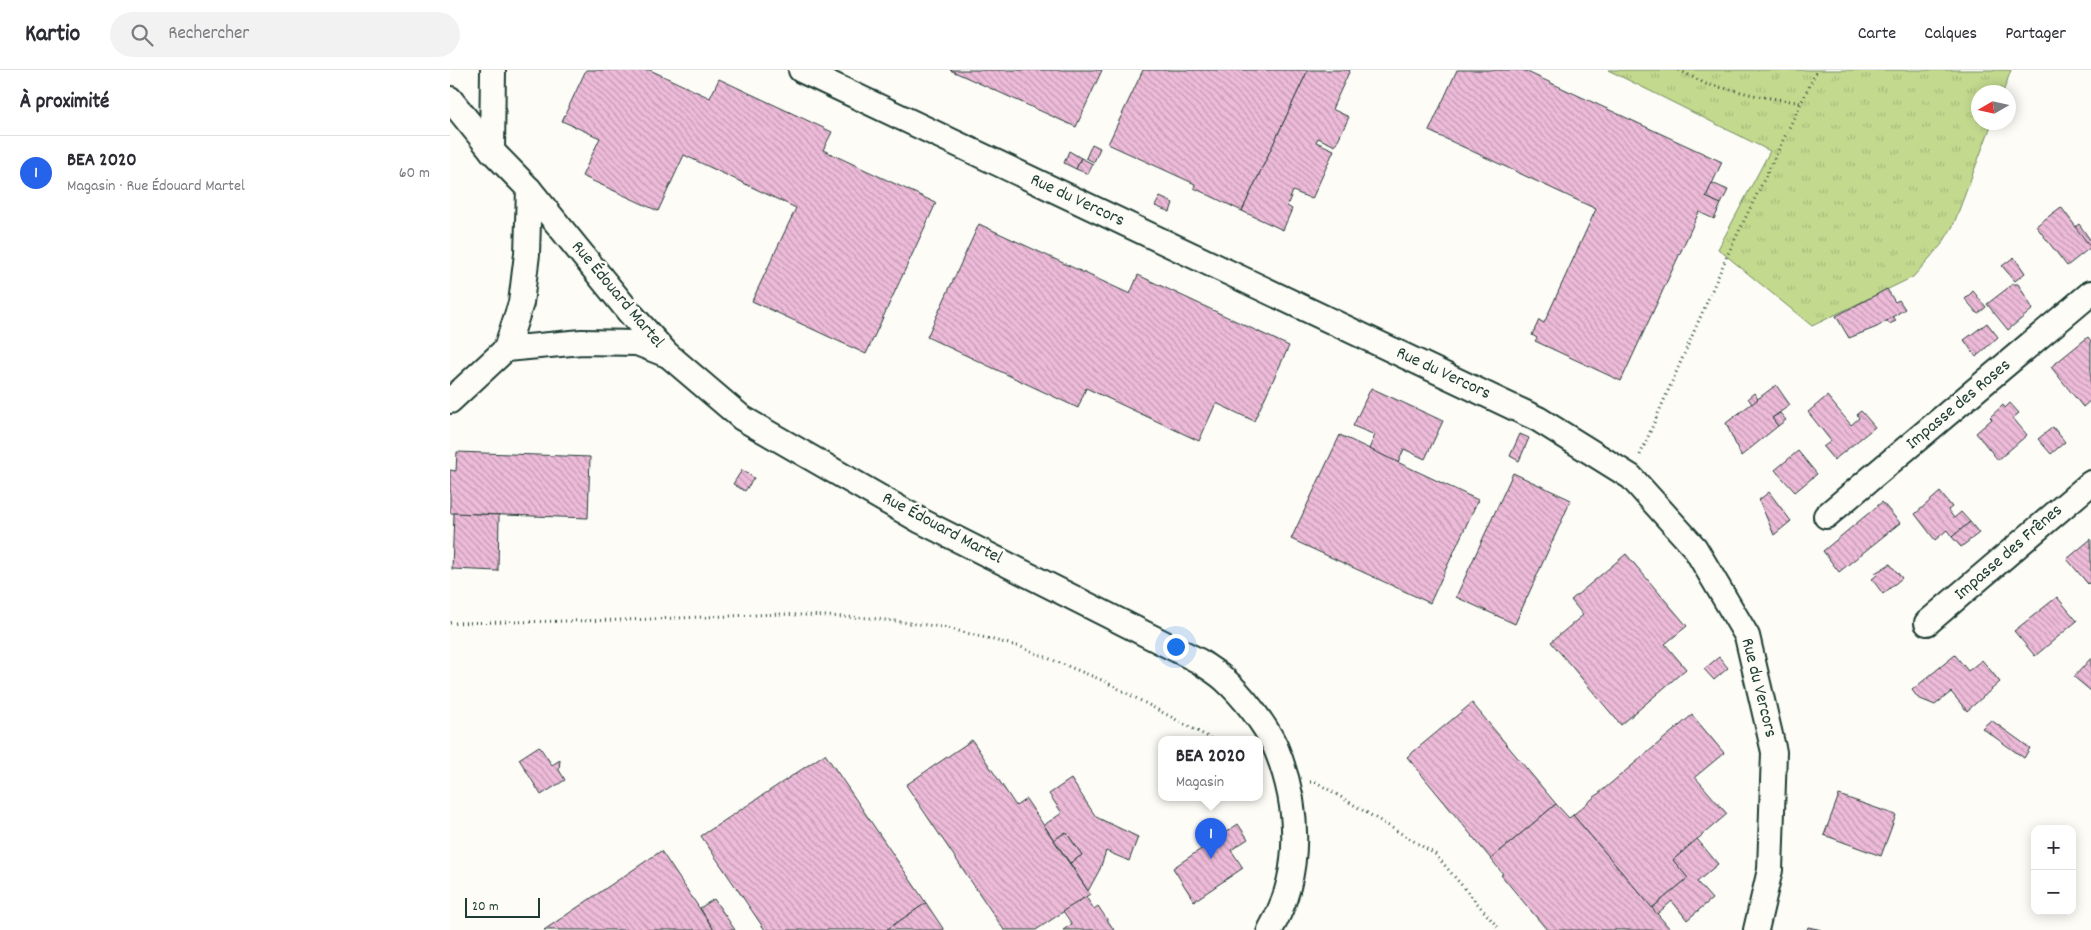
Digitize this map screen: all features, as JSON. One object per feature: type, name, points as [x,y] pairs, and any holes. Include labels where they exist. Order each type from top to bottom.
[{"type":"street","points":[[492,151],[494,70]]},
{"type":"street","name":"Rue du Vercors","points":[[800,70],[1538,419],[1631,476],[1695,548],[1747,636],[1774,752],[1770,870],[1756,930]]},
{"type":"street","name":"Rue Édouard Martel","points":[[450,99],[492,151],[529,189],[628,312],[667,354],[742,418],[921,520],[1199,661],[1224,679],[1251,709],[1274,744],[1287,783],[1295,823],[1292,875],[1278,916],[1270,930]]},
{"type":"street","points":[[450,401],[506,349],[521,303],[526,254],[529,189]]},
{"type":"street","name":"Impasse des Roses","points":[[1826,516],[2091,293]]},
{"type":"street","points":[[506,349],[582,342],[637,344],[667,354]]},
{"type":"street","name":"Impasse des Frênes","points":[[1927,623],[2091,483]]},
{"type":"path","points":[[1679,70],[1706,84],[1758,96],[1802,103]]},
{"type":"path","points":[[1631,476],[1727,256],[1817,70]]},
{"type":"path","points":[[450,623],[626,620],[781,614],[869,618],[943,627],[1021,647],[1104,681],[1207,736]]},
{"type":"path","points":[[1287,783],[1316,782],[1434,854],[1500,930]]},
{"type":"green space","points":[[1608,70],[2011,70],[2006,85],[1971,85],[1971,130],[1989,130],[1953,226],[1942,244],[1913,277],[1812,326],[1718,249],[1770,151]]},
{"type":"building","points":[[586,70],[650,70],[710,98],[719,79],[832,132],[823,150],[936,203],[866,354],[752,301],[796,208],[684,155],[658,211],[582,176],[600,138],[562,121]]},
{"type":"building","points":[[950,70],[1102,70],[1076,127]]},
{"type":"building","points":[[1143,70],[1308,70],[1242,211],[1194,188],[1195,184],[1108,144]]},
{"type":"building","points":[[1308,70],[1350,70],[1332,109],[1349,117],[1335,146],[1318,138],[1316,142],[1334,150],[1312,199],[1293,191],[1287,206],[1292,209],[1283,230],[1242,211]]},
{"type":"building","points":[[1457,70],[1523,70],[1722,162],[1706,197],[1721,204],[1714,219],[1699,212],[1621,381],[1535,341],[1537,338],[1532,335],[1539,320],[1544,323],[1596,209],[1429,131]]},
{"type":"building","points":[[1092,144],[1100,148],[1094,162],[1086,158]]},
{"type":"building","points":[[1069,151],[1081,158],[1076,169],[1064,163]]},
{"type":"building","points":[[1081,158],[1093,164],[1088,174],[1076,169]]},
{"type":"building","points":[[1712,183],[1728,190],[1721,204],[1706,197]]},
{"type":"building","points":[[1160,197],[1173,203],[1170,212],[1155,206]]},
{"type":"building","points":[[2061,207],[2091,247],[2067,266],[2036,226]]},
{"type":"building","points":[[979,224],[1130,294],[1138,275],[1289,346],[1254,421],[1216,403],[1199,441],[1086,388],[1078,408],[927,337]]},
{"type":"building","points":[[2079,224],[2091,241],[2091,247],[2075,227]]},
{"type":"building","points":[[2014,257],[2025,273],[2015,281],[2002,266]]},
{"type":"building","points":[[2013,284],[2018,284],[2033,309],[2008,330],[1987,304]]},
{"type":"building","points":[[1887,289],[1895,302],[1899,300],[1905,309],[1877,327],[1849,338],[1836,316]]},
{"type":"building","points":[[1973,291],[1986,307],[1978,314],[1965,299]]},
{"type":"building","points":[[1893,316],[1896,321],[1889,324],[1887,321]]},
{"type":"building","points":[[1987,323],[1998,337],[1976,357],[1964,340]]},
{"type":"building","points":[[2088,337],[2091,341],[2091,400],[2083,407],[2051,367]]},
{"type":"building","points":[[1776,385],[1790,405],[1772,418],[1778,426],[1741,456],[1726,423]]},
{"type":"building","points":[[1371,388],[1443,421],[1425,459],[1404,449],[1398,463],[1369,449],[1375,435],[1353,426]]},
{"type":"building","points":[[1754,393],[1758,399],[1752,404],[1748,398]]},
{"type":"building","points":[[1827,396],[1851,425],[1859,418],[1857,414],[1861,411],[1875,427],[1834,460],[1823,447],[1831,441],[1808,412]]},
{"type":"building","points":[[2010,403],[2019,413],[2013,418],[2027,435],[1998,460],[1976,433],[1992,419],[1990,417],[2003,405],[2005,408]]},
{"type":"building","points":[[1780,413],[1786,420],[1778,426],[1772,418]]},
{"type":"building","points":[[2053,427],[2065,442],[2051,454],[2038,439]]},
{"type":"building","points":[[1520,434],[1529,438],[1519,461],[1510,456]]},
{"type":"building","points":[[1340,435],[1478,500],[1430,603],[1291,539]]},
{"type":"building","points":[[1798,451],[1817,474],[1795,492],[1775,470]]},
{"type":"building","points":[[457,452],[590,457],[588,518],[450,513],[450,470],[456,471]]},
{"type":"building","points":[[742,470],[754,478],[745,491],[733,484]]},
{"type":"building","points":[[1513,473],[1571,500],[1515,624],[1456,597]]},
{"type":"building","points":[[1769,492],[1791,521],[1774,535],[1759,500]]},
{"type":"building","points":[[1940,492],[1952,507],[1948,510],[1954,518],[1961,512],[1970,522],[1952,537],[1947,530],[1935,540],[1915,514]]},
{"type":"building","points":[[1882,502],[1900,523],[1839,572],[1823,551]]},
{"type":"building","points":[[454,513],[499,515],[498,571],[452,569]]},
{"type":"building","points":[[1970,522],[1979,533],[1961,547],[1952,537]]},
{"type":"building","points":[[2091,539],[2091,581],[2088,584],[2067,559]]},
{"type":"building","points":[[1626,554],[1687,626],[1665,644],[1686,669],[1621,725],[1551,642],[1583,615],[1571,600]]},
{"type":"building","points":[[1890,564],[1902,578],[1883,594],[1872,579],[1877,575],[1875,573]]},
{"type":"building","points":[[2057,597],[2077,621],[2035,656],[2014,631]]},
{"type":"building","points":[[1955,655],[1968,671],[1982,660],[2000,682],[1967,711],[1951,692],[1935,705],[1918,698],[1912,690]]},
{"type":"building","points":[[1719,657],[1728,668],[1714,680],[1704,669]]},
{"type":"building","points":[[2091,658],[2091,691],[2074,677]]},
{"type":"building","points":[[1472,703],[1556,804],[1491,859],[1407,757]]},
{"type":"building","points":[[1692,715],[1724,753],[1695,777],[1727,814],[1673,860],[1688,878],[1652,908],[1573,815]]},
{"type":"building","points":[[1991,720],[2030,748],[2024,758],[1982,728]]},
{"type":"building","points":[[972,740],[1016,806],[1026,799],[1090,894],[1036,930],[1004,930],[906,785]]},
{"type":"building","points":[[539,746],[552,765],[560,760],[559,770],[565,780],[541,795],[519,759]]},
{"type":"building","points":[[825,754],[926,903],[886,930],[765,930],[701,836]]},
{"type":"building","points":[[1071,779],[1096,817],[1138,837],[1129,861],[1106,851],[1100,869],[1088,891],[1070,863],[1082,855],[1066,832],[1054,840],[1044,825],[1062,813],[1049,794]]},
{"type":"building","points":[[1839,795],[1896,815],[1881,856],[1824,835]]},
{"type":"building","points":[[1556,804],[1569,818],[1573,815],[1671,930],[1547,930],[1501,875],[1503,874],[1491,859]]},
{"type":"building","points":[[1238,824],[1248,839],[1231,850],[1243,868],[1194,901],[1173,868]]},
{"type":"building","points":[[1066,832],[1082,855],[1070,863],[1054,840]]},
{"type":"building","points":[[1697,839],[1718,864],[1697,882],[1712,899],[1687,920],[1672,901],[1657,914],[1652,908],[1688,878],[1673,860]]},
{"type":"building","points":[[661,851],[714,930],[544,930]]},
{"type":"building","points":[[1086,897],[1094,909],[1098,906],[1114,930],[1063,930],[1072,924],[1063,911]]},
{"type":"building","points":[[714,899],[735,930],[714,930],[700,908]]},
{"type":"building","points":[[926,903],[944,930],[886,930]]},
{"type":"building","points":[[1808,927],[1822,930],[1807,930]]},
{"type":"place","name":"BEA 2020","points":[[1211,859]]}]
